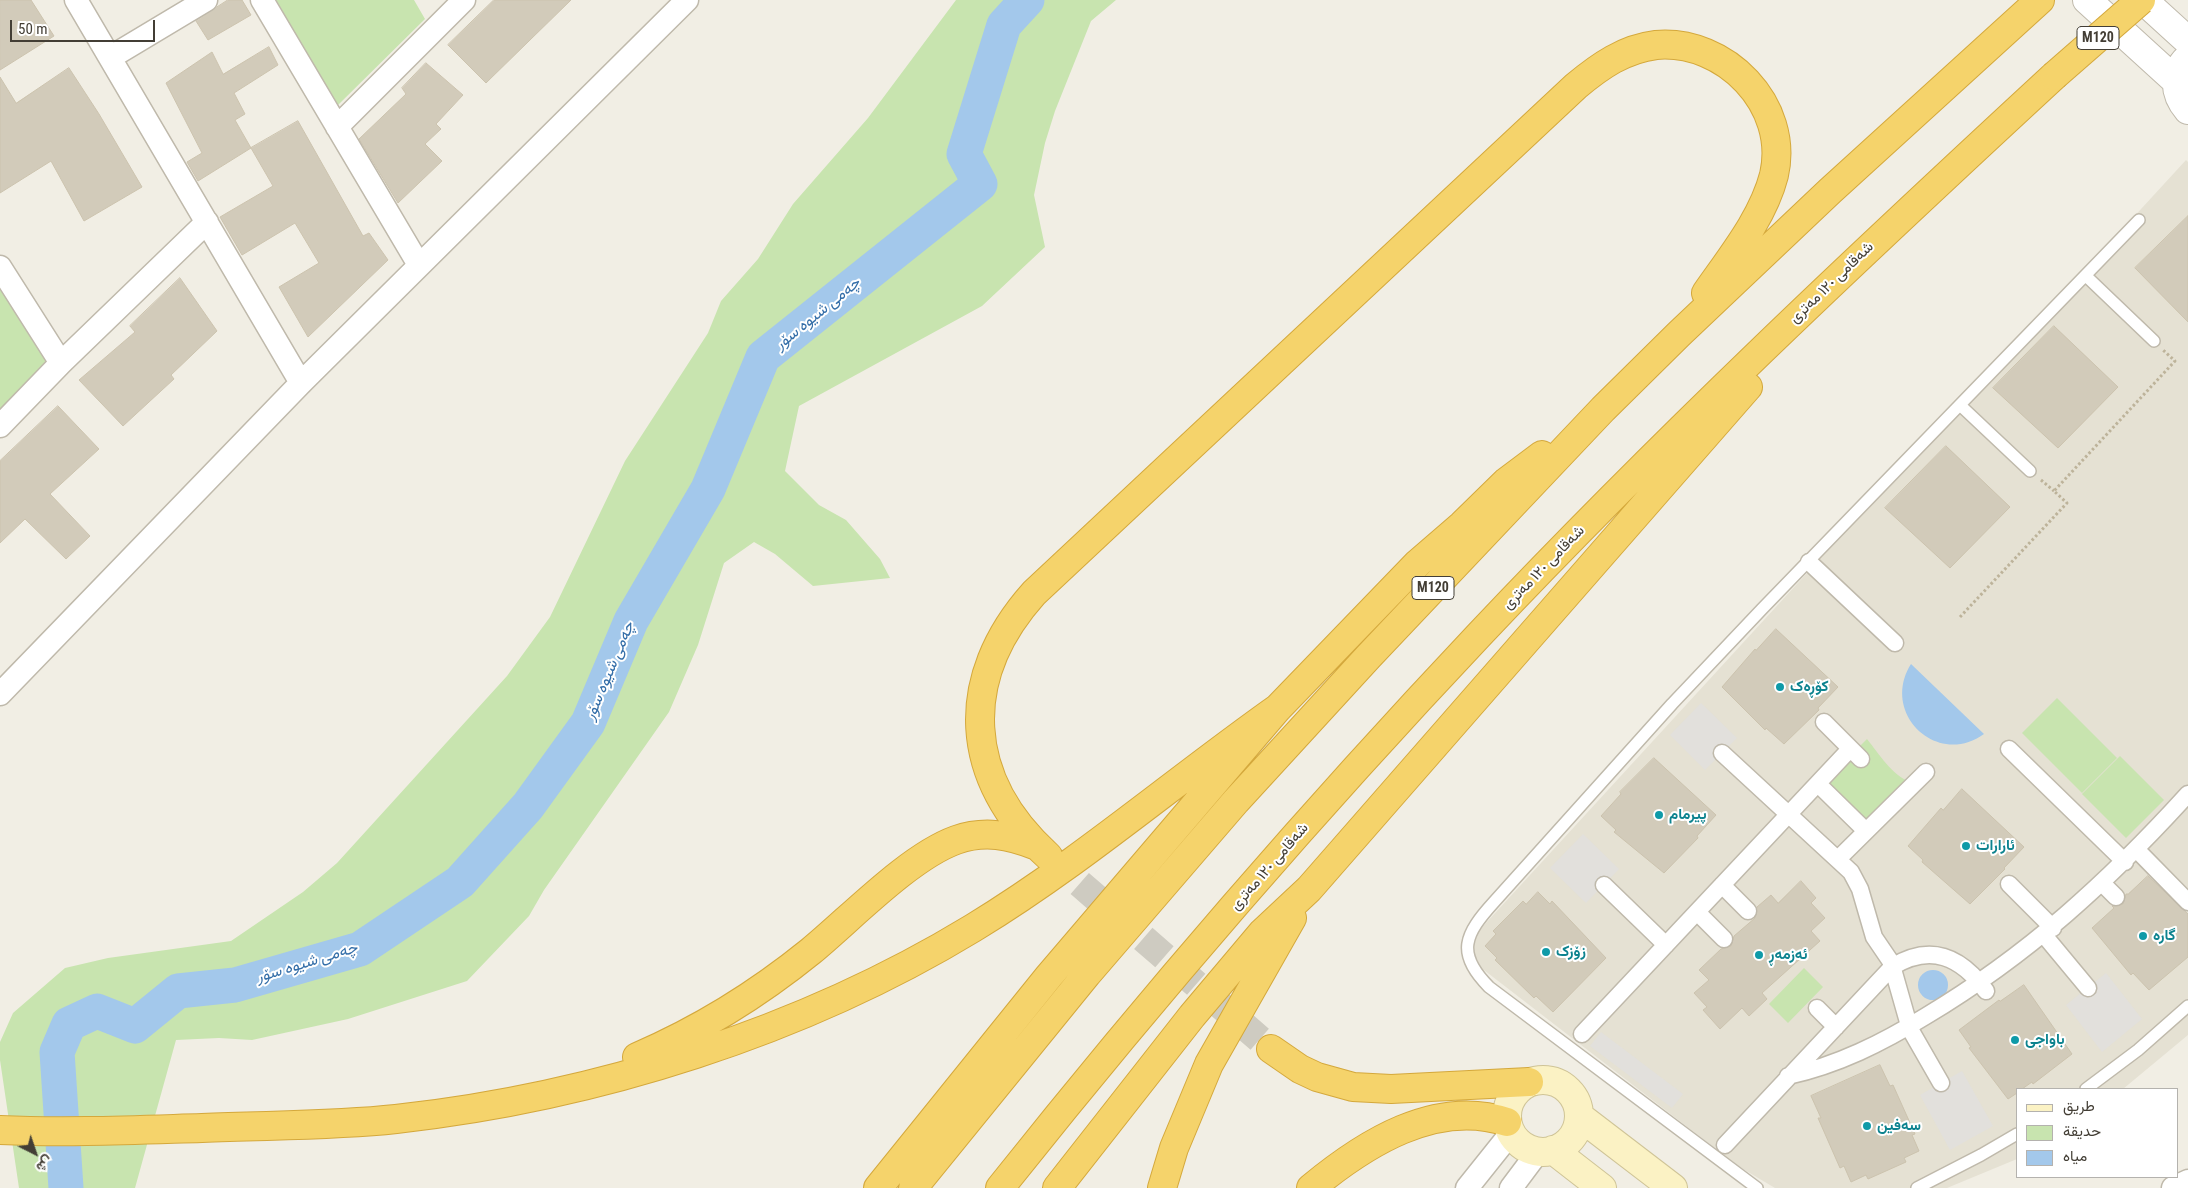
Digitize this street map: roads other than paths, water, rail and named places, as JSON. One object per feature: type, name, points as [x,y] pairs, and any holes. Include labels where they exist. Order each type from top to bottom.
[{"type":"highway","name":"M120","points":[[913,1188],[1087,974],[1236,800],[1369,656],[1603,409],[1830,190],[2040,0]]},
{"type":"highway","name":"شەقامی ١٢٠ مەتری","points":[[1000,1188],[1067,1104],[1251,887],[1479,635],[1650,460],[1877,239],[2054,76],[2142,0]]},
{"type":"highway","points":[[561,1090],[664,1046],[740,1002],[811,951],[912,865],[955,840],[994,834],[1016,838],[1042,851],[1018,825],[998,795],[985,760],[981,736],[981,702],[990,662],[1008,625],[1020,608],[1048,579],[1576,86],[1616,57],[1657,45],[1700,50],[1713,55],[1737,71],[1756,92],[1763,105],[1769,118],[1775,146],[1774,175],[1763,204],[1747,232],[1679,334]]},
{"type":"highway","points":[[1057,1188],[1192,1016],[1256,941],[1309,889],[1877,239]]},
{"type":"highway","points":[[878,1188],[1048,976],[1278,708],[1418,563],[1462,525],[1506,482],[1603,409]]},
{"type":"highway","points":[[0,1130],[166,1129],[395,1119],[487,1105],[561,1090],[669,1063],[766,1030],[877,982],[974,928],[1059,870],[1278,708]]},
{"type":"highway","points":[[1162,1188],[1174,1148],[1209,1064],[1248,992],[1309,889]]},
{"type":"highway","points":[[1271,1049],[1317,1077],[1363,1088],[1391,1090],[1529,1082]]},
{"type":"highway","points":[[1311,1188],[1359,1153],[1427,1120],[1452,1114],[1468,1114],[1509,1127]]},
{"type":"main road","points":[[1546,1151],[1563,1146],[1572,1138],[1577,1128],[1579,1116],[1574,1096],[1567,1089],[1548,1080],[1529,1082],[1513,1095],[1507,1112],[1509,1127],[1522,1146],[1546,1151],[1602,1188]]},
{"type":"main road","points":[[1579,1116],[1673,1188]]},
{"type":"street","points":[[76,0],[301,383]]},
{"type":"street","points":[[111,57],[206,0]]},
{"type":"street","points":[[262,0],[419,266]]},
{"type":"street","points":[[0,694],[301,383],[687,0]]},
{"type":"street","points":[[2087,0],[2182,69],[2177,92],[2181,102],[2188,110]]},
{"type":"street","points":[[2142,0],[2188,41]]},
{"type":"street","points":[[337,128],[452,5]]},
{"type":"street","points":[[0,426],[61,363],[207,222]]},
{"type":"street","points":[[0,267],[61,363]]},
{"type":"street","points":[[1809,562],[1895,642]]},
{"type":"street","points":[[1582,1034],[1818,784],[1856,754],[1824,722]]},
{"type":"street","points":[[2009,749],[2125,862]]},
{"type":"street","points":[[1722,753],[1788,816],[1851,872],[1856,881],[1874,937],[1892,967],[1909,1027],[1941,1083]]},
{"type":"street","points":[[1838,859],[1926,772]]},
{"type":"street","points":[[1818,784],[1866,831]]},
{"type":"street","points":[[1788,1076],[1841,1068],[1869,1056],[1909,1027],[1983,988],[2125,862],[2188,794]]},
{"type":"street","points":[[2136,850],[2188,902]]},
{"type":"street","points":[[2102,883],[2116,897]]},
{"type":"street","points":[[2009,884],[2048,931],[2088,988]]},
{"type":"street","points":[[1604,885],[1666,945]]},
{"type":"street","points":[[1722,885],[1748,911]]},
{"type":"street","points":[[1697,912],[1724,940]]},
{"type":"street","points":[[1725,1145],[1892,967],[1915,956],[1950,958],[1970,970],[1983,988]]},
{"type":"street","points":[[1817,1008],[1836,1027]]},
{"type":"street","points":[[1467,1188],[1509,1127]]},
{"type":"street","points":[[1511,1188],[1546,1151]]},
{"type":"street","points":[[2173,1188],[2188,1182]]},
{"type":"lane","points":[[1757,1188],[1490,986],[1472,965],[1467,946],[1469,934],[1478,920],[1552,836],[1672,704],[2139,220]]},
{"type":"lane","points":[[2086,276],[2154,341]]},
{"type":"lane","points":[[1961,406],[2030,472]]},
{"type":"lane","points":[[2087,1088],[2138,1050],[2188,1006]]},
{"type":"lane","points":[[1917,1188],[2016,1135]]},
{"type":"water","points":[[1911,664],[1984,734],[1966,743],[1948,744],[1932,740],[1918,730],[1908,717],[1903,700],[1903,682]]},
{"type":"water","points":[[1933,970],[1944,974],[1948,985],[1944,996],[1933,1000],[1922,996],[1918,985],[1922,974]]},
{"type":"waterway","name":"چەمی شیوە سۆر","points":[[66,1188],[57,1052],[69,1024],[97,1011],[135,1026],[178,991],[235,985],[360,949],[460,882],[528,806],[588,723],[631,621],[708,489],[763,357],[980,184],[964,154],[1004,25],[1027,0]]},
{"type":"tunnel","points":[[1048,856],[1271,1049]]},
{"type":"place","name":"کۆڕەک","points":[[1780,687]]},
{"type":"place","name":"پیرمام","points":[[1659,815]]},
{"type":"place","name":"ئارارات","points":[[1966,846]]},
{"type":"place","name":"گارە","points":[[2143,936]]},
{"type":"place","name":"زۆزک","points":[[1546,952]]},
{"type":"place","name":"ئەزمەڕ","points":[[1759,955]]},
{"type":"place","name":"باواجی","points":[[2015,1040]]},
{"type":"place","name":"سەفین","points":[[1867,1126]]}]
